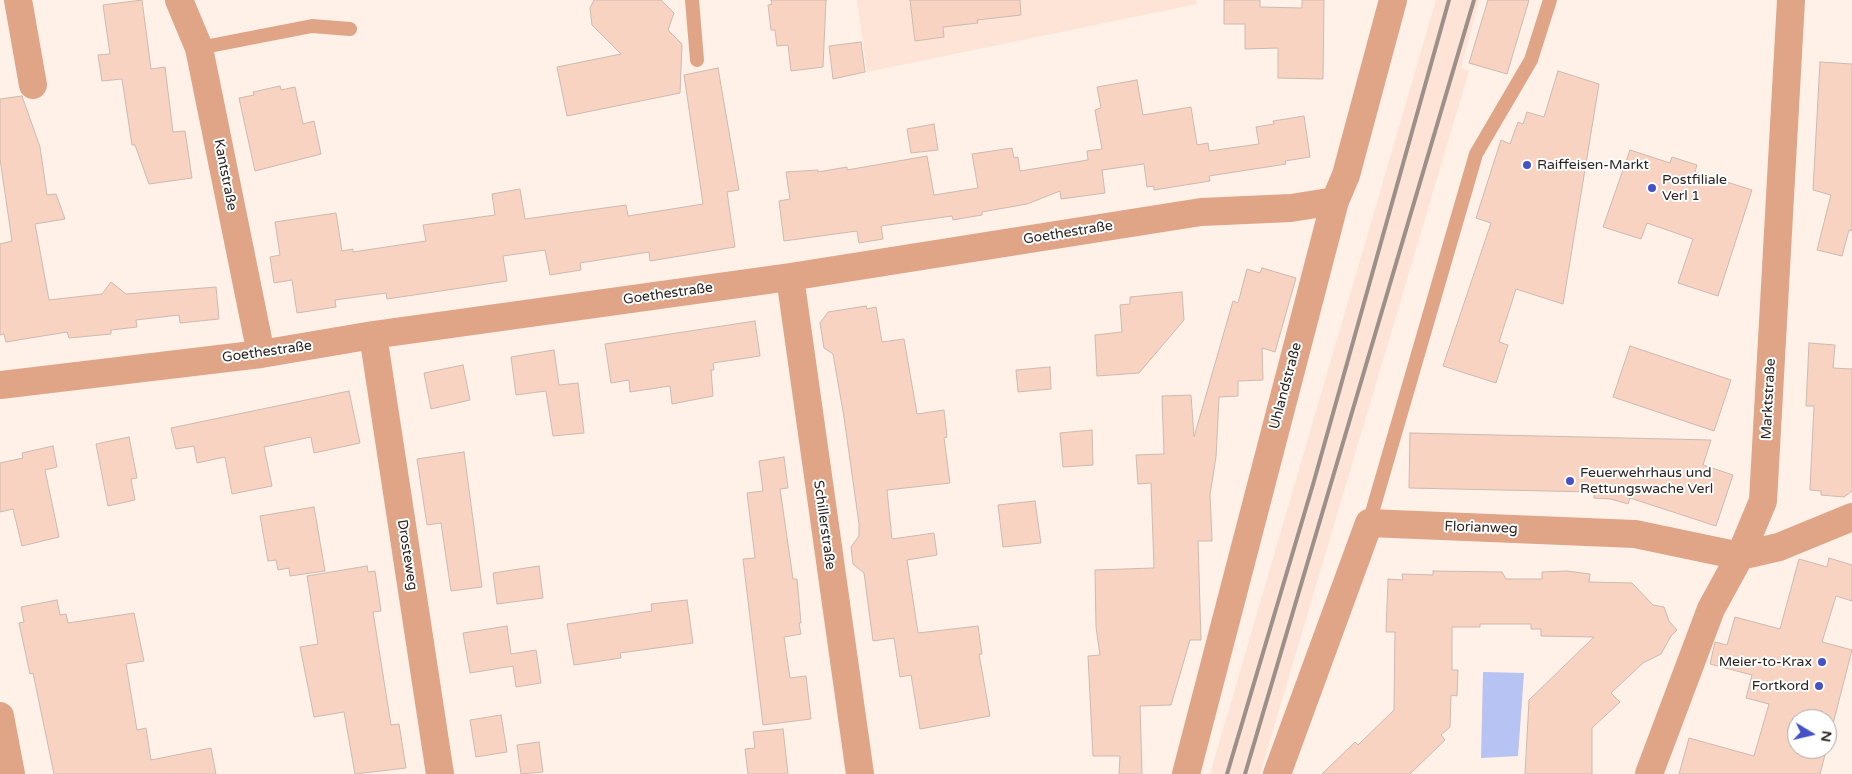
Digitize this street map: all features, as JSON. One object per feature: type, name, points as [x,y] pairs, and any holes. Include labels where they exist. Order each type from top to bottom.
[{"type":"street","points":[[18,0],[33,85]]},
{"type":"street","name":"Kantstraße","points":[[179,0],[199,48],[261,354]]},
{"type":"street","name":"Uhlandstraße","points":[[1186,774],[1335,201],[1346,175],[1393,0]]},
{"type":"street","name":"Marktstraße","points":[[1649,774],[1711,609],[1740,556],[1763,501],[1791,0]]},
{"type":"street","name":"Goethestraße","points":[[0,385],[261,354],[373,335],[790,277],[1201,212],[1291,208],[1335,201]]},
{"type":"street","name":"Schillerstraße","points":[[790,277],[860,774]]},
{"type":"street","name":"Drosteweg","points":[[373,335],[440,774]]},
{"type":"street","name":"Florianweg","points":[[1369,523],[1635,534],[1740,556],[1779,547],[1852,517]]},
{"type":"street","points":[[1277,774],[1369,523]]},
{"type":"street","points":[[0,716],[11,774]]},
{"type":"lane","points":[[692,0],[697,60]]},
{"type":"lane","points":[[1369,523],[1476,154],[1531,60],[1545,21],[1550,0]]},
{"type":"lane","points":[[199,48],[312,26],[350,29]]},
{"type":"shaded area","points":[[857,0],[1196,0],[1197,4],[867,72]]},
{"type":"shaded area","points":[[1436,0],[1479,0],[1461,68],[1469,71],[1260,774],[1210,774]]},
{"type":"shaded area","points":[[1483,672],[1524,673],[1518,756],[1481,758]]},
{"type":"building","points":[[142,0],[151,69],[165,67],[173,132],[185,131],[192,178],[149,184],[135,145],[132,145],[122,79],[102,81],[98,55],[110,54],[103,5]]},
{"type":"building","points":[[594,0],[661,0],[674,13],[668,30],[682,44],[680,93],[567,116],[557,67],[621,54],[592,25],[590,8]]},
{"type":"building","points":[[771,0],[826,0],[823,67],[791,71],[788,45],[777,46],[775,30],[771,30],[768,5],[772,4]]},
{"type":"building","points":[[910,0],[1020,0],[1021,15],[977,20],[978,23],[943,27],[944,37],[915,41]]},
{"type":"building","points":[[1224,0],[1260,0],[1260,7],[1302,8],[1302,0],[1324,0],[1323,79],[1278,78],[1278,48],[1245,49],[1245,24],[1224,24]]},
{"type":"building","points":[[1488,0],[1529,0],[1507,74],[1469,63]]},
{"type":"building","points":[[861,42],[865,72],[833,79],[829,46]]},
{"type":"building","points":[[1820,62],[1852,64],[1852,231],[1849,230],[1842,256],[1817,250],[1831,195],[1813,190]]},
{"type":"building","points":[[718,68],[739,190],[727,192],[735,247],[650,261],[649,252],[580,263],[581,270],[550,275],[545,250],[503,256],[507,281],[387,299],[386,293],[335,300],[336,307],[297,313],[292,280],[274,283],[270,257],[280,255],[275,222],[336,213],[342,251],[353,249],[353,252],[426,241],[423,225],[495,215],[492,194],[520,189],[525,219],[626,205],[628,216],[703,204],[684,75]]},
{"type":"building","points":[[1558,71],[1599,84],[1563,304],[1516,289],[1499,342],[1508,345],[1496,383],[1443,366],[1491,223],[1476,218],[1501,140],[1510,144],[1518,122],[1523,124],[1527,112],[1544,117]]},
{"type":"building","points":[[1137,80],[1143,115],[1191,107],[1197,145],[1208,143],[1209,151],[1259,144],[1256,127],[1274,124],[1273,121],[1304,116],[1310,157],[1285,161],[1286,164],[1209,176],[1210,181],[1154,190],[1154,186],[1147,187],[1144,164],[1102,170],[1105,193],[1061,199],[1060,191],[1027,204],[982,212],[982,215],[953,220],[952,216],[881,226],[883,239],[859,243],[857,231],[784,241],[779,201],[790,199],[786,172],[818,170],[818,172],[847,167],[847,170],[927,156],[934,195],[978,188],[972,154],[1012,148],[1014,158],[1018,157],[1020,171],[1088,160],[1087,151],[1102,149],[1095,110],[1101,108],[1097,87]]},
{"type":"building","points":[[280,86],[281,90],[295,87],[303,124],[314,121],[321,154],[255,171],[239,98],[254,95],[253,92]]},
{"type":"building","points":[[22,96],[40,147],[47,195],[56,194],[65,219],[35,224],[49,300],[102,294],[111,282],[126,294],[216,287],[219,319],[180,323],[179,315],[136,320],[137,327],[111,330],[111,334],[69,338],[67,332],[6,342],[4,334],[0,335],[0,244],[12,241],[0,159],[0,99]]},
{"type":"building","points":[[934,124],[938,150],[911,153],[907,129]]},
{"type":"building","points":[[1630,150],[1670,163],[1672,157],[1697,165],[1695,172],[1752,190],[1718,296],[1678,283],[1693,239],[1647,223],[1641,239],[1603,227]]},
{"type":"building","points":[[1262,268],[1296,278],[1275,352],[1262,348],[1263,380],[1238,381],[1238,396],[1219,397],[1216,457],[1210,494],[1212,541],[1198,541],[1201,640],[1190,640],[1171,705],[1140,706],[1142,774],[1119,774],[1120,756],[1093,756],[1088,656],[1100,655],[1096,627],[1095,570],[1154,568],[1151,483],[1138,484],[1136,455],[1164,454],[1162,396],[1191,395],[1194,437],[1233,301],[1238,303],[1247,269],[1260,273]]},
{"type":"building","points":[[1182,292],[1184,320],[1139,373],[1097,376],[1095,335],[1122,332],[1120,305],[1130,304],[1130,297]]},
{"type":"building","points":[[866,306],[867,309],[876,307],[882,342],[904,339],[917,414],[944,410],[947,437],[944,438],[950,483],[887,490],[892,539],[934,533],[937,555],[907,560],[918,633],[978,626],[982,654],[979,654],[990,716],[920,729],[911,675],[900,677],[894,638],[873,641],[864,573],[853,564],[851,547],[859,536],[859,524],[844,417],[833,354],[824,348],[820,323],[828,312]]},
{"type":"building","points":[[755,321],[760,356],[713,363],[714,370],[711,370],[713,396],[672,404],[670,386],[630,392],[629,380],[611,383],[605,344]]},
{"type":"building","points":[[1809,343],[1835,345],[1833,368],[1852,369],[1852,491],[1844,497],[1821,495],[1821,491],[1810,490],[1814,406],[1806,406]]},
{"type":"building","points":[[1630,346],[1731,380],[1714,431],[1613,397]]},
{"type":"building","points":[[554,350],[559,385],[578,383],[584,433],[553,436],[546,391],[516,395],[511,357]]},
{"type":"building","points":[[463,365],[470,400],[431,409],[424,373]]},
{"type":"building","points":[[1050,367],[1051,389],[1018,392],[1016,370]]},
{"type":"building","points":[[349,391],[360,443],[314,453],[311,437],[264,447],[272,486],[232,494],[225,457],[197,463],[194,446],[176,449],[171,428]]},
{"type":"building","points":[[1092,430],[1093,465],[1063,467],[1060,433]]},
{"type":"building","name":"Feuerwehrhaus und Rettungswache Verl","points":[[1410,433],[1711,440],[1703,465],[1733,475],[1716,526],[1630,498],[1628,504],[1611,499],[1594,498],[1594,492],[1409,488]]},
{"type":"building","points":[[129,437],[137,478],[131,479],[135,500],[108,506],[96,444]]},
{"type":"building","points":[[53,446],[57,467],[45,470],[59,537],[22,546],[13,509],[0,512],[0,463],[23,458],[22,453]]},
{"type":"building","points":[[464,452],[482,587],[451,591],[441,523],[427,525],[417,459]]},
{"type":"building","points":[[784,457],[788,488],[780,489],[793,579],[797,579],[801,634],[784,637],[790,678],[806,676],[811,719],[763,725],[743,559],[755,558],[747,493],[763,491],[759,461]]},
{"type":"building","points":[[1035,501],[1041,543],[1003,547],[998,505]]},
{"type":"building","points":[[314,507],[325,571],[290,576],[289,568],[278,570],[276,560],[268,561],[260,516]]},
{"type":"building","points":[[1829,558],[1852,565],[1852,601],[1836,596],[1822,642],[1852,650],[1837,709],[1787,709],[1787,759],[1824,759],[1820,774],[1679,774],[1689,738],[1754,756],[1769,704],[1746,698],[1752,675],[1710,664],[1715,642],[1727,645],[1735,617],[1780,629],[1799,559],[1827,567]]},
{"type":"building","points":[[367,566],[368,572],[375,571],[381,611],[373,612],[391,725],[399,724],[406,768],[355,774],[344,712],[314,717],[300,647],[318,644],[307,576]]},
{"type":"building","points":[[539,566],[543,598],[497,604],[493,573]]},
{"type":"building","points":[[1433,571],[1502,572],[1506,579],[1542,579],[1542,572],[1567,571],[1590,574],[1589,582],[1632,583],[1653,605],[1664,607],[1669,621],[1677,630],[1671,636],[1661,654],[1643,663],[1611,693],[1620,702],[1592,728],[1592,774],[1525,774],[1529,700],[1594,637],[1541,636],[1541,629],[1531,629],[1531,624],[1480,624],[1480,627],[1452,627],[1452,670],[1458,670],[1457,696],[1451,695],[1450,727],[1441,735],[1445,740],[1410,774],[1322,774],[1355,742],[1358,745],[1394,710],[1395,632],[1386,632],[1388,579],[1403,580],[1402,574],[1433,575]]},
{"type":"building","points":[[57,600],[60,615],[66,614],[68,623],[134,613],[144,661],[126,664],[137,730],[146,728],[151,760],[211,748],[216,774],[54,774],[33,673],[30,674],[19,623],[24,622],[21,607]]},
{"type":"building","points":[[687,600],[693,643],[620,653],[621,658],[574,665],[567,624],[652,611],[651,604]]},
{"type":"building","points":[[507,626],[511,654],[536,650],[541,683],[516,687],[513,666],[470,673],[463,633]]},
{"type":"building","points":[[501,715],[507,752],[476,757],[470,720]]},
{"type":"building","points":[[783,729],[788,774],[748,774],[745,749],[755,748],[753,732]]},
{"type":"building","points":[[539,742],[543,772],[521,774],[517,745]]},
{"type":"railway","points":[[1227,774],[1314,481],[1449,0]]},
{"type":"railway","points":[[1245,774],[1474,0]]},
{"type":"place","name":"Raiffeisen-Markt","points":[[1527,165]]},
{"type":"place","name":"Postfiliale Verl 1","points":[[1652,188]]},
{"type":"place","name":"Feuerwehrhaus und Rettungswache Verl","points":[[1570,481]]},
{"type":"place","name":"Meier-to-Krax","points":[[1822,662]]},
{"type":"place","name":"Fortkord","points":[[1819,686]]}]
